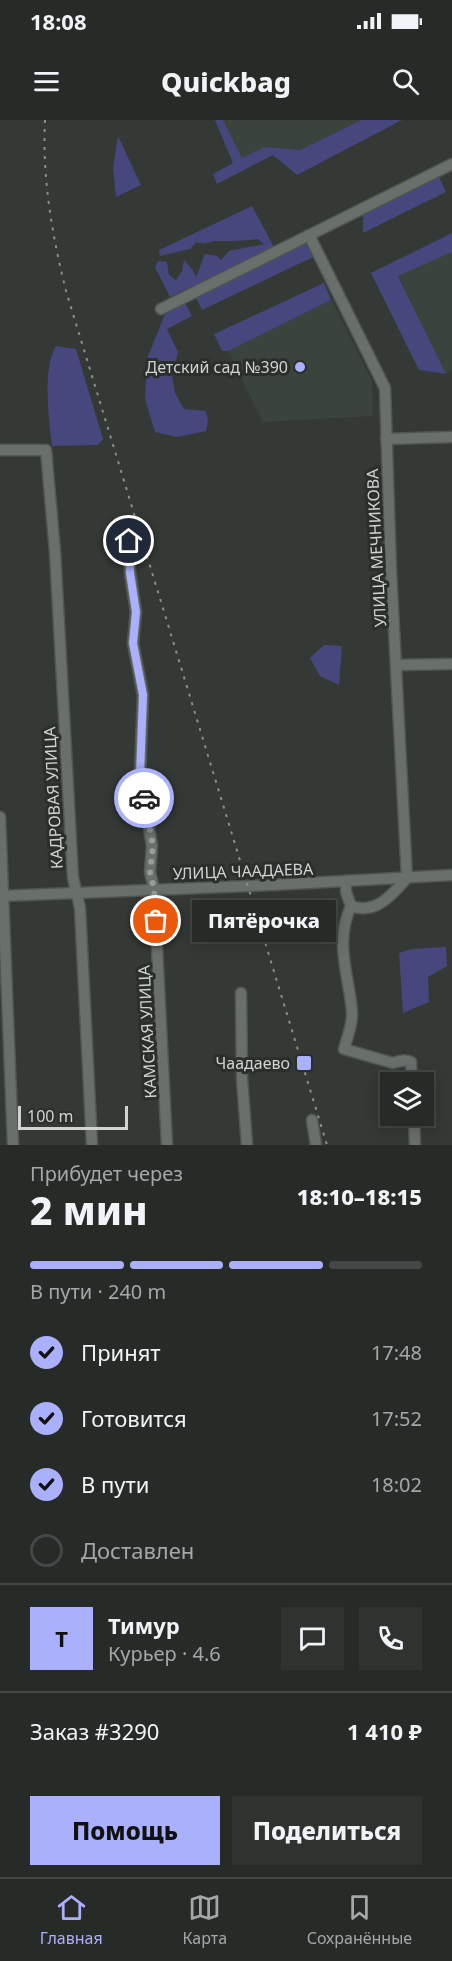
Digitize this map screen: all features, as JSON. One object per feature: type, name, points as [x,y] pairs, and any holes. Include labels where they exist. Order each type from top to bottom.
[{"type":"street","points":[[161,309],[452,164]]},
{"type":"street","name":"УЛИЦА МЕЧНИКОВА","points":[[309,235],[385,388],[407,878]]},
{"type":"street","points":[[386,439],[452,437]]},
{"type":"street","name":"КАДРОВАЯ УЛИЦА","points":[[0,450],[46,450],[55,552],[73,878],[80,908],[92,1145]]},
{"type":"street","name":"КАМСКАЯ УЛИЦА","points":[[128,525],[130,573],[136,612],[133,643],[143,695],[140,775],[153,846],[150,872],[154,889],[167,1145]]},
{"type":"street","points":[[397,665],[452,664]]},
{"type":"street","points":[[0,817],[13,1145]]},
{"type":"street","name":"УЛИЦА ЧААДАЕВА","points":[[2,896],[452,876]]},
{"type":"street","points":[[351,906],[365,909],[379,905],[388,899],[407,878]]},
{"type":"street","points":[[346,881],[346,892],[351,906],[346,917],[342,958],[352,1015],[344,1049],[393,1063],[399,1060],[411,1062],[411,1072]]},
{"type":"street","points":[[241,993],[242,1079],[247,1145]]},
{"type":"street","points":[[312,1120],[316,1145]]},
{"type":"street","points":[[414,1126],[415,1145]]},
{"type":"shaded area","points":[[215,120],[223,120],[242,158],[265,147],[300,150],[361,120],[402,120],[297,175],[273,155],[217,184],[213,174],[233,163]]},
{"type":"shaded area","points":[[223,120],[361,120],[300,150],[265,147],[242,158]]},
{"type":"shaded area","points":[[118,136],[141,185],[116,197],[113,169]]},
{"type":"shaded area","points":[[439,177],[446,192],[363,233],[363,214]]},
{"type":"shaded area","points":[[252,206],[274,247],[170,297],[155,267],[158,261],[167,262],[169,275],[176,280],[182,271],[184,260],[196,277],[205,254],[217,256],[221,260],[229,251],[264,244],[258,239],[196,242],[190,249],[160,256],[159,250]]},
{"type":"shaded area","points":[[452,233],[452,252],[398,276],[446,374],[419,370],[371,273]]},
{"type":"shaded area","points":[[305,242],[313,257],[202,310],[195,296]]},
{"type":"shaded area","points":[[452,252],[452,370],[446,374],[398,275]]},
{"type":"shaded area","points":[[324,283],[331,300],[228,351],[222,351],[214,334]]},
{"type":"shaded area","name":"Детский сад №390","points":[[331,300],[372,382],[373,416],[263,422],[228,351]]},
{"type":"shaded area","points":[[184,301],[192,316],[167,329],[178,352],[172,376],[175,393],[184,409],[206,411],[208,421],[206,431],[177,437],[155,432],[145,399],[147,359],[167,309]]},
{"type":"shaded area","points":[[56,346],[76,349],[103,439],[98,445],[52,446],[48,380],[49,367]]},
{"type":"shaded area","points":[[324,645],[342,646],[339,685],[320,676],[310,658]]},
{"type":"shaded area","points":[[446,947],[447,966],[428,977],[429,1002],[403,1013],[399,953],[412,949]]},
{"type":"railway","points":[[45,120],[45,163],[49,206],[66,291],[327,1145]]},
{"type":"way so far","points":[[144,798],[153,846],[150,872],[154,889],[156,921]]},
{"type":"place","name":"Детский сад №390","points":[[300,367]]},
{"type":"place","name":"Пятёрочка","points":[[156,921]]},
{"type":"place","name":"Чаадаево","points":[[304,1063]]},
{"type":"route","points":[[129,541],[130,573],[136,612],[133,643],[143,695],[140,775],[144,798]]}]
